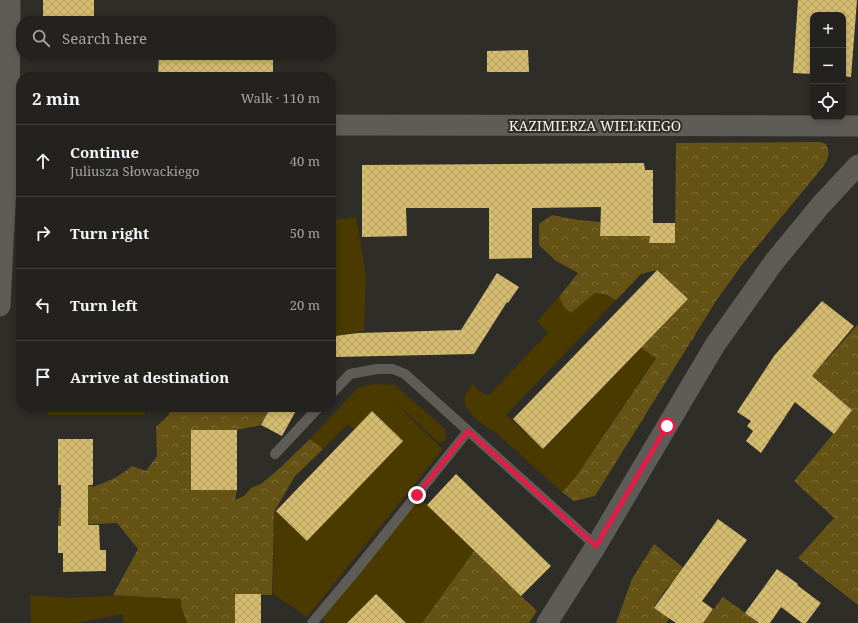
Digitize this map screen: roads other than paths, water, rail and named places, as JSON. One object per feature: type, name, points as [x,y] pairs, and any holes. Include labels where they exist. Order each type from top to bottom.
[{"type":"street","points":[[0,306],[15,125],[10,0]]},
{"type":"street","name":"KAZIMIERZA WIELKIEGO","points":[[336,125],[858,126]]},
{"type":"street","points":[[547,623],[596,546],[715,345],[774,262],[820,206],[858,164]]},
{"type":"lane","points":[[336,389],[350,374],[378,369],[393,369],[405,374],[596,546]]},
{"type":"lane","points":[[275,454],[314,412]]},
{"type":"lane","points":[[312,623],[468,431]]}]
